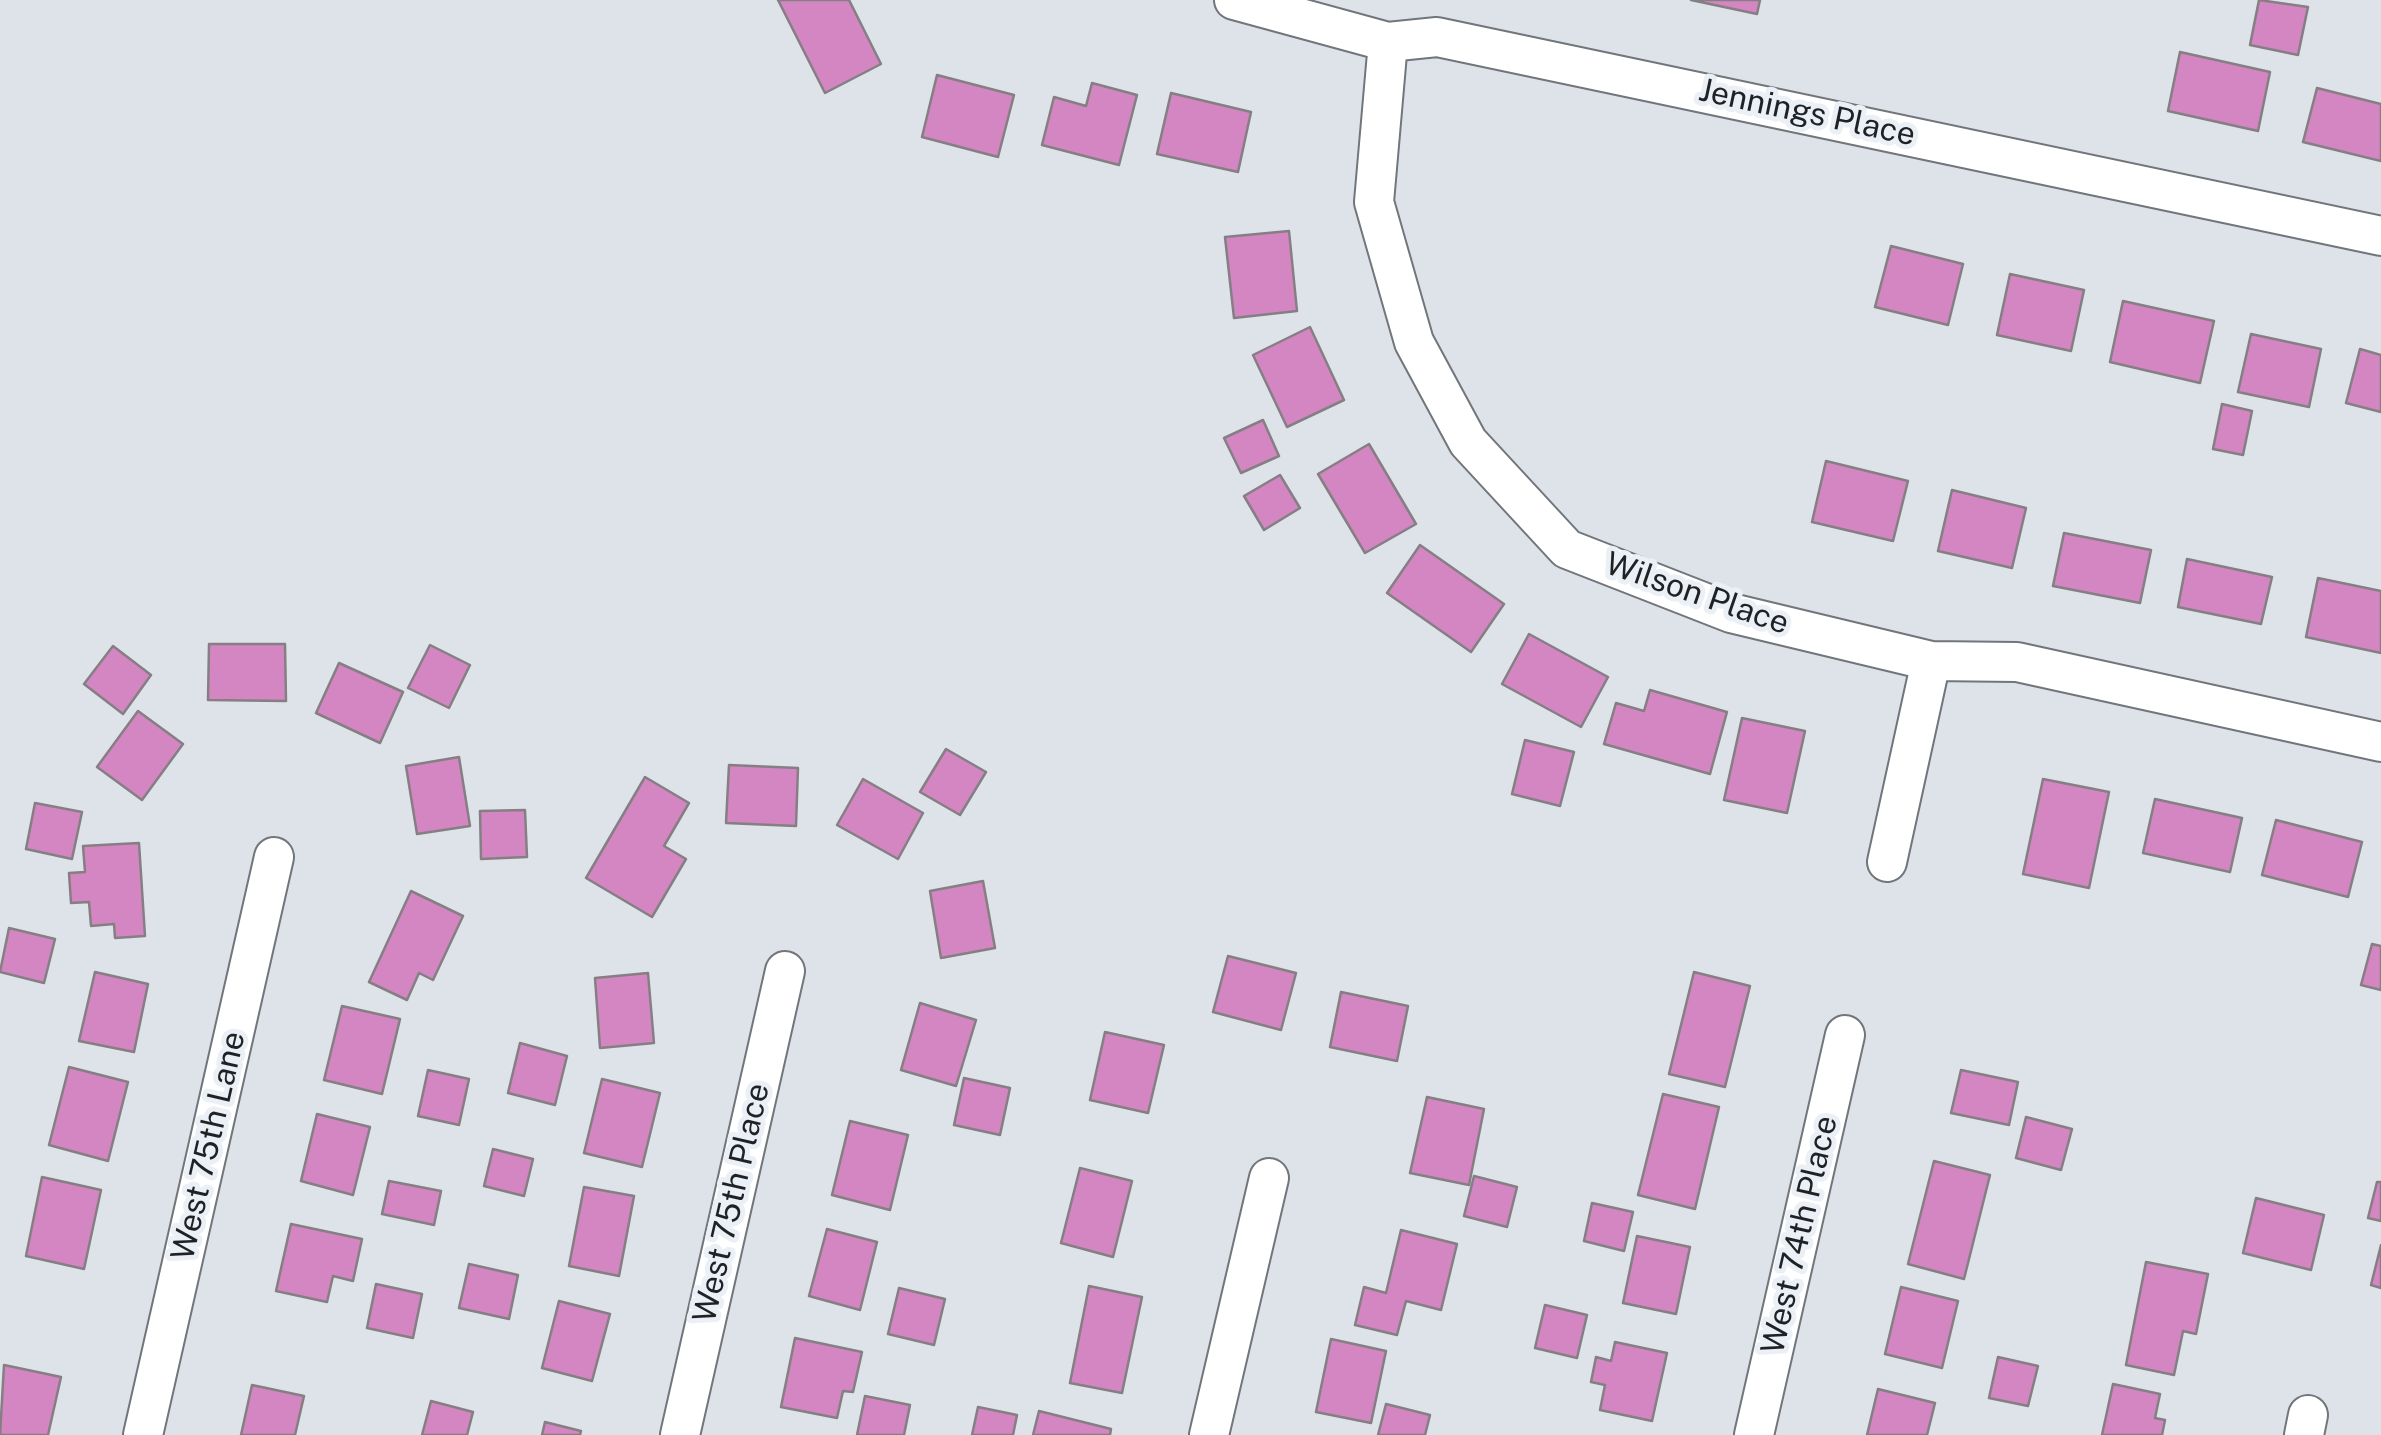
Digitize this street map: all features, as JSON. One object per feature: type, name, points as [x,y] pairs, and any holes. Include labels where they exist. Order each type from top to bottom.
[{"type":"street","name":"Jennings Place","points":[[1234,0],[1388,42],[1437,36],[2381,236]]},
{"type":"street","name":"Wilson Place","points":[[1388,42],[1374,202],[1414,342],[1468,442],[1566,549],[1731,612],[1931,661],[2017,662],[2381,742]]},
{"type":"street","points":[[1887,862],[1931,661]]},
{"type":"street","name":"West 75th Lane","points":[[143,1435],[274,857]]},
{"type":"street","name":"West 75th Place","points":[[680,1435],[785,970]]},
{"type":"street","name":"West 74th Place","points":[[1754,1435],[1845,1035]]},
{"type":"street","points":[[1209,1435],[1269,1178]]},
{"type":"building","points":[[778,0],[849,0],[881,64],[825,93]]},
{"type":"building","points":[[1691,0],[1760,0],[1757,14]]},
{"type":"building","points":[[2259,0],[2308,7],[2298,55],[2250,45]]},
{"type":"building","points":[[2180,52],[2270,72],[2258,131],[2168,111]]},
{"type":"building","points":[[937,75],[1014,95],[998,157],[922,137]]},
{"type":"building","points":[[1092,83],[1137,95],[1119,165],[1042,145],[1054,97],[1086,106]]},
{"type":"building","points":[[2317,88],[2381,104],[2381,161],[2303,142]]},
{"type":"building","points":[[1171,93],[1251,112],[1238,172],[1157,154]]},
{"type":"building","points":[[1289,231],[1297,311],[1234,318],[1225,237]]},
{"type":"building","points":[[1891,246],[1963,264],[1948,325],[1875,307]]},
{"type":"building","points":[[2010,274],[2084,290],[2071,351],[1997,335]]},
{"type":"building","points":[[2123,301],[2214,321],[2200,383],[2110,362]]},
{"type":"building","points":[[1310,327],[1344,400],[1287,427],[1253,355]]},
{"type":"building","points":[[2251,334],[2321,349],[2309,407],[2238,392]]},
{"type":"building","points":[[2360,349],[2381,355],[2381,412],[2346,403]]},
{"type":"building","points":[[2222,404],[2252,411],[2243,455],[2213,449]]},
{"type":"building","points":[[1263,420],[1279,456],[1241,473],[1224,438]]},
{"type":"building","points":[[1369,444],[1416,524],[1365,553],[1318,474]]},
{"type":"building","points":[[1826,461],[1908,481],[1893,541],[1812,522]]},
{"type":"building","points":[[1280,475],[1300,508],[1264,530],[1244,496]]},
{"type":"building","points":[[1952,490],[2026,508],[2012,568],[1938,551]]},
{"type":"building","points":[[2064,533],[2151,550],[2140,603],[2053,586]]},
{"type":"building","points":[[1420,545],[1504,604],[1471,652],[1387,593]]},
{"type":"building","points":[[2187,559],[2272,577],[2261,624],[2178,607]]},
{"type":"building","points":[[2318,578],[2381,591],[2381,653],[2306,637]]},
{"type":"building","points":[[1529,634],[1608,677],[1581,727],[1502,684]]},
{"type":"building","points":[[209,644],[285,644],[286,701],[208,700]]},
{"type":"building","points":[[430,645],[470,665],[449,708],[408,688]]},
{"type":"building","points":[[113,646],[151,675],[123,714],[84,684]]},
{"type":"building","points":[[339,663],[403,692],[380,743],[316,713]]},
{"type":"building","points":[[1650,690],[1727,712],[1710,774],[1604,744],[1616,703],[1644,711]]},
{"type":"building","points":[[138,711],[183,744],[142,800],[97,767]]},
{"type":"building","points":[[1742,718],[1805,731],[1787,813],[1724,800]]},
{"type":"building","points":[[1525,740],[1574,752],[1560,806],[1512,794]]},
{"type":"building","points":[[946,749],[986,772],[960,815],[920,792]]},
{"type":"building","points":[[459,757],[470,826],[417,834],[406,766]]},
{"type":"building","points":[[729,765],[798,768],[796,826],[726,823]]},
{"type":"building","points":[[645,777],[689,803],[664,846],[686,859],[652,917],[586,878]]},
{"type":"building","points":[[863,779],[923,813],[898,859],[837,825]]},
{"type":"building","points":[[2043,779],[2109,792],[2089,888],[2023,874]]},
{"type":"building","points":[[2155,799],[2242,818],[2230,872],[2143,853]]},
{"type":"building","points":[[35,803],[82,812],[72,859],[26,849]]},
{"type":"building","points":[[525,810],[527,857],[481,859],[480,811]]},
{"type":"building","points":[[2276,820],[2362,842],[2348,897],[2262,875]]},
{"type":"building","points":[[139,843],[145,936],[115,938],[114,924],[91,926],[89,902],[71,903],[69,873],[85,872],[83,846]]},
{"type":"building","points":[[983,881],[995,948],[941,958],[930,891]]},
{"type":"building","points":[[411,891],[463,916],[433,980],[419,973],[407,1000],[369,982]]},
{"type":"building","points":[[9,928],[55,939],[44,983],[0,972]]},
{"type":"building","points":[[2372,944],[2381,946],[2381,990],[2361,985]]},
{"type":"building","points":[[1228,956],[1296,973],[1281,1030],[1213,1012]]},
{"type":"building","points":[[95,972],[148,984],[134,1052],[79,1041]]},
{"type":"building","points":[[1694,972],[1750,986],[1725,1087],[1669,1074]]},
{"type":"building","points":[[648,973],[654,1043],[600,1048],[595,978]]},
{"type":"building","points":[[1341,992],[1408,1006],[1397,1061],[1330,1047]]},
{"type":"building","points":[[920,1003],[976,1020],[956,1086],[901,1070]]},
{"type":"building","points":[[342,1006],[400,1019],[382,1094],[324,1080]]},
{"type":"building","points":[[1105,1032],[1164,1045],[1148,1113],[1090,1100]]},
{"type":"building","points":[[520,1043],[567,1056],[555,1105],[508,1093]]},
{"type":"building","points":[[69,1067],[128,1082],[108,1161],[49,1145]]},
{"type":"building","points":[[428,1070],[469,1079],[459,1125],[418,1116]]},
{"type":"building","points":[[1961,1070],[2018,1082],[2009,1125],[1951,1113]]},
{"type":"building","points":[[964,1078],[1010,1088],[1000,1135],[954,1125]]},
{"type":"building","points":[[602,1079],[660,1093],[642,1167],[584,1153]]},
{"type":"building","points":[[1663,1094],[1719,1107],[1695,1209],[1638,1195]]},
{"type":"building","points":[[1427,1097],[1484,1109],[1469,1185],[1410,1173]]},
{"type":"building","points":[[317,1114],[370,1127],[353,1195],[301,1181]]},
{"type":"building","points":[[2026,1117],[2072,1129],[2061,1170],[2016,1158]]},
{"type":"building","points":[[850,1121],[908,1135],[890,1210],[832,1195]]},
{"type":"building","points":[[493,1149],[533,1159],[524,1196],[484,1186]]},
{"type":"building","points":[[1934,1161],[1990,1175],[1964,1279],[1908,1264]]},
{"type":"building","points":[[1080,1168],[1132,1181],[1113,1257],[1061,1243]]},
{"type":"building","points":[[1474,1176],[1517,1187],[1507,1227],[1464,1216]]},
{"type":"building","points":[[42,1177],[101,1190],[84,1269],[26,1256]]},
{"type":"building","points":[[389,1181],[441,1191],[434,1225],[382,1214]]},
{"type":"building","points":[[2377,1182],[2381,1182],[2381,1221],[2368,1218]]},
{"type":"building","points":[[584,1187],[634,1196],[619,1276],[569,1266]]},
{"type":"building","points":[[2256,1198],[2324,1215],[2311,1270],[2243,1253]]},
{"type":"building","points":[[1592,1203],[1633,1212],[1624,1251],[1584,1241]]},
{"type":"building","points":[[291,1224],[362,1239],[353,1281],[333,1276],[327,1302],[276,1291]]},
{"type":"building","points":[[827,1229],[877,1242],[860,1310],[809,1296]]},
{"type":"building","points":[[1401,1230],[1457,1244],[1441,1310],[1406,1301],[1397,1335],[1355,1325],[1364,1287],[1386,1293]]},
{"type":"building","points":[[1637,1236],[1690,1247],[1676,1314],[1623,1303]]},
{"type":"building","points":[[2381,1245],[2381,1288],[2371,1285]]},
{"type":"building","points":[[2146,1262],[2208,1274],[2196,1334],[2183,1331],[2174,1375],[2126,1365]]},
{"type":"building","points":[[469,1264],[518,1275],[509,1319],[459,1308]]},
{"type":"building","points":[[376,1284],[422,1294],[413,1338],[367,1328]]},
{"type":"building","points":[[1089,1286],[1142,1297],[1122,1393],[1070,1383]]},
{"type":"building","points":[[1901,1287],[1958,1301],[1942,1368],[1885,1354]]},
{"type":"building","points":[[899,1288],[945,1299],[934,1345],[888,1334]]},
{"type":"building","points":[[559,1301],[610,1314],[592,1381],[542,1368]]},
{"type":"building","points":[[1545,1305],[1587,1315],[1577,1358],[1535,1348]]},
{"type":"building","points":[[795,1338],[862,1352],[853,1392],[843,1391],[837,1418],[781,1407]]},
{"type":"building","points":[[1331,1339],[1386,1351],[1371,1423],[1316,1412]]},
{"type":"building","points":[[1615,1342],[1667,1353],[1652,1421],[1600,1410],[1605,1385],[1591,1382],[1596,1357],[1611,1361]]},
{"type":"building","points":[[1998,1357],[2038,1366],[2028,1406],[1989,1398]]},
{"type":"building","points":[[4,1365],[61,1377],[48,1435],[0,1435]]},
{"type":"building","points":[[2113,1384],[2160,1394],[2155,1418],[2165,1420],[2162,1435],[2102,1435]]},
{"type":"building","points":[[252,1385],[304,1396],[295,1435],[241,1435]]},
{"type":"building","points":[[1878,1389],[1935,1403],[1927,1435],[1867,1435]]},
{"type":"building","points":[[865,1396],[910,1405],[904,1435],[857,1435]]},
{"type":"building","points":[[431,1401],[473,1412],[467,1435],[422,1435]]},
{"type":"building","points":[[1386,1404],[1430,1415],[1425,1435],[1378,1435]]},
{"type":"building","points":[[978,1407],[1017,1415],[1013,1435],[972,1435]]},
{"type":"building","points":[[1039,1411],[1111,1429],[1110,1435],[1033,1435]]},
{"type":"building","points":[[545,1422],[581,1431],[580,1435],[542,1435]]}]
